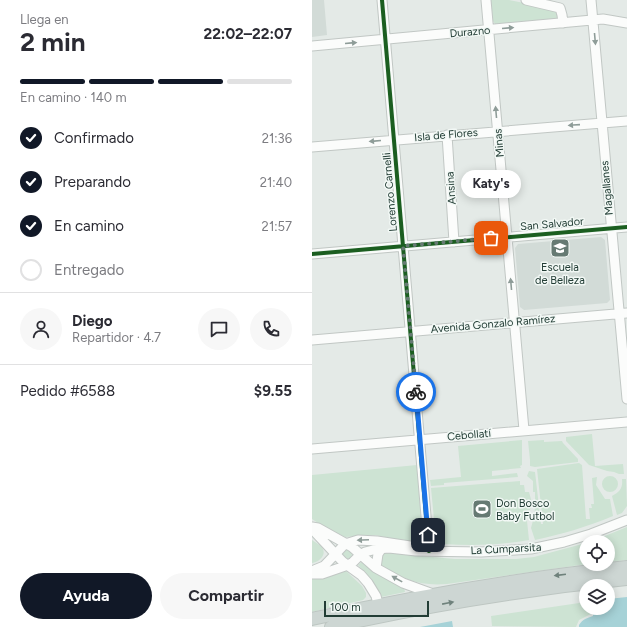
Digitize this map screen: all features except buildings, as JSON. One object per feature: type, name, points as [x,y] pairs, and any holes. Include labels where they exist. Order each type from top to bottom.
[{"type":"main road","points":[[312,619],[378,604],[433,594],[532,578],[627,567]]},
{"type":"main road","points":[[331,627],[461,601],[533,590],[627,579]]},
{"type":"street","name":"Lorenzo Carnelli","points":[[382,0],[429,551]]},
{"type":"street","name":"Minas","points":[[486,0],[524,430]]},
{"type":"street","points":[[526,0],[560,8],[563,23]]},
{"type":"street","name":"Magallanes","points":[[591,0],[611,228],[623,313],[627,399]]},
{"type":"street","name":"Durazno","points":[[312,46],[603,19],[627,23]]},
{"type":"street","name":"Isla de Flores","points":[[312,147],[498,130],[627,121]]},
{"type":"street","name":"Ansina","points":[[447,135],[454,242]]},
{"type":"street","name":"San Salvador","points":[[312,254],[627,227]]},
{"type":"street","name":"Avenida Gonzalo Ramírez","points":[[312,340],[623,313]]},
{"type":"street","name":"Cebollatí","points":[[312,449],[627,422]]},
{"type":"street","name":"La Cumparsita","points":[[312,574],[322,574],[348,565],[365,552],[382,548],[408,551],[506,551],[545,547],[591,534],[627,520]]},
{"type":"street","points":[[312,528],[318,528],[352,547],[376,568],[404,583],[433,594]]},
{"type":"street","points":[[312,528],[343,562],[361,575],[373,589],[382,616]]},
{"type":"street","name":"La Cumparsita","points":[[345,544],[358,540],[377,540],[429,551]]},
{"type":"street","points":[[312,571],[324,566],[345,544]]},
{"type":"street","points":[[376,568],[378,554],[382,548]]},
{"type":"shaded area","points":[[312,0],[324,0],[327,35],[312,37]]},
{"type":"shaded area","points":[[601,237],[605,240],[610,300],[607,303],[524,310],[520,307],[515,248],[518,244]]},
{"type":"green space","points":[[491,0],[509,0],[556,9],[559,18],[495,24],[493,21]]},
{"type":"green space","points":[[592,434],[595,466],[623,464],[624,474],[607,471],[589,465],[566,441],[566,437]]},
{"type":"green space","points":[[522,440],[521,468],[492,471],[492,476],[517,473],[518,477],[444,483],[444,485],[431,486],[430,480],[461,477],[458,446]]},
{"type":"green space","points":[[544,440],[544,442],[562,441],[578,459],[578,462],[535,467],[530,466],[528,441]]},
{"type":"green space","points":[[579,463],[582,465],[586,519],[590,519],[589,508],[592,508],[591,504],[594,504],[592,478],[597,477],[596,485],[605,499],[610,499],[613,516],[594,524],[535,540],[531,528],[535,513],[535,492],[533,492],[533,481],[527,476],[529,471],[535,472],[541,524],[543,524],[537,469]]},
{"type":"green space","points":[[417,465],[422,532],[422,537],[419,540],[410,542],[375,535],[345,537],[312,519],[312,475]]},
{"type":"green space","points":[[610,476],[616,478],[618,484],[616,490],[610,492],[604,490],[602,484],[604,478]]},
{"type":"green space","points":[[622,479],[626,479],[627,506],[622,513],[617,515],[612,496],[620,489]]},
{"type":"green space","points":[[520,481],[520,485],[524,485],[525,492],[529,492],[532,503],[530,510],[526,511],[529,540],[476,545],[444,544],[439,543],[436,540],[431,488]]},
{"type":"green space","points":[[627,527],[627,560],[615,561],[615,535],[607,535]]},
{"type":"green space","points":[[312,540],[321,546],[324,552],[318,561],[312,563]]},
{"type":"green space","points":[[579,545],[579,565],[447,584],[428,584],[413,581],[390,571],[380,564],[382,554],[388,551],[455,559],[516,559],[534,557]]},
{"type":"green space","points":[[347,548],[351,551],[352,555],[350,558],[346,559],[341,554]]},
{"type":"green space","points":[[362,562],[404,588],[405,592],[381,597],[371,579],[358,565]]},
{"type":"green space","points":[[345,570],[362,586],[366,593],[366,597],[363,600],[312,612],[312,577]]},
{"type":"green space","points":[[579,603],[579,615],[589,615],[579,620],[576,627],[492,626],[491,616]]},
{"type":"water","points":[[627,597],[627,627],[579,627],[584,620],[593,615],[615,615],[615,598]]},
{"type":"water","points":[[452,621],[453,627],[420,627]]},
{"type":"cycle path","points":[[382,0],[429,551]]},
{"type":"cycle path","points":[[312,254],[627,227]]},
{"type":"way so far","points":[[416,392],[403,246],[491,238]]},
{"type":"place","name":"Katy's","points":[[491,238]]},
{"type":"place","name":"Escuela de Belleza","points":[[560,248]]},
{"type":"place","name":"Don Bosco Baby Futbol","points":[[482,509]]},
{"type":"route","points":[[416,392],[428,535]]}]
